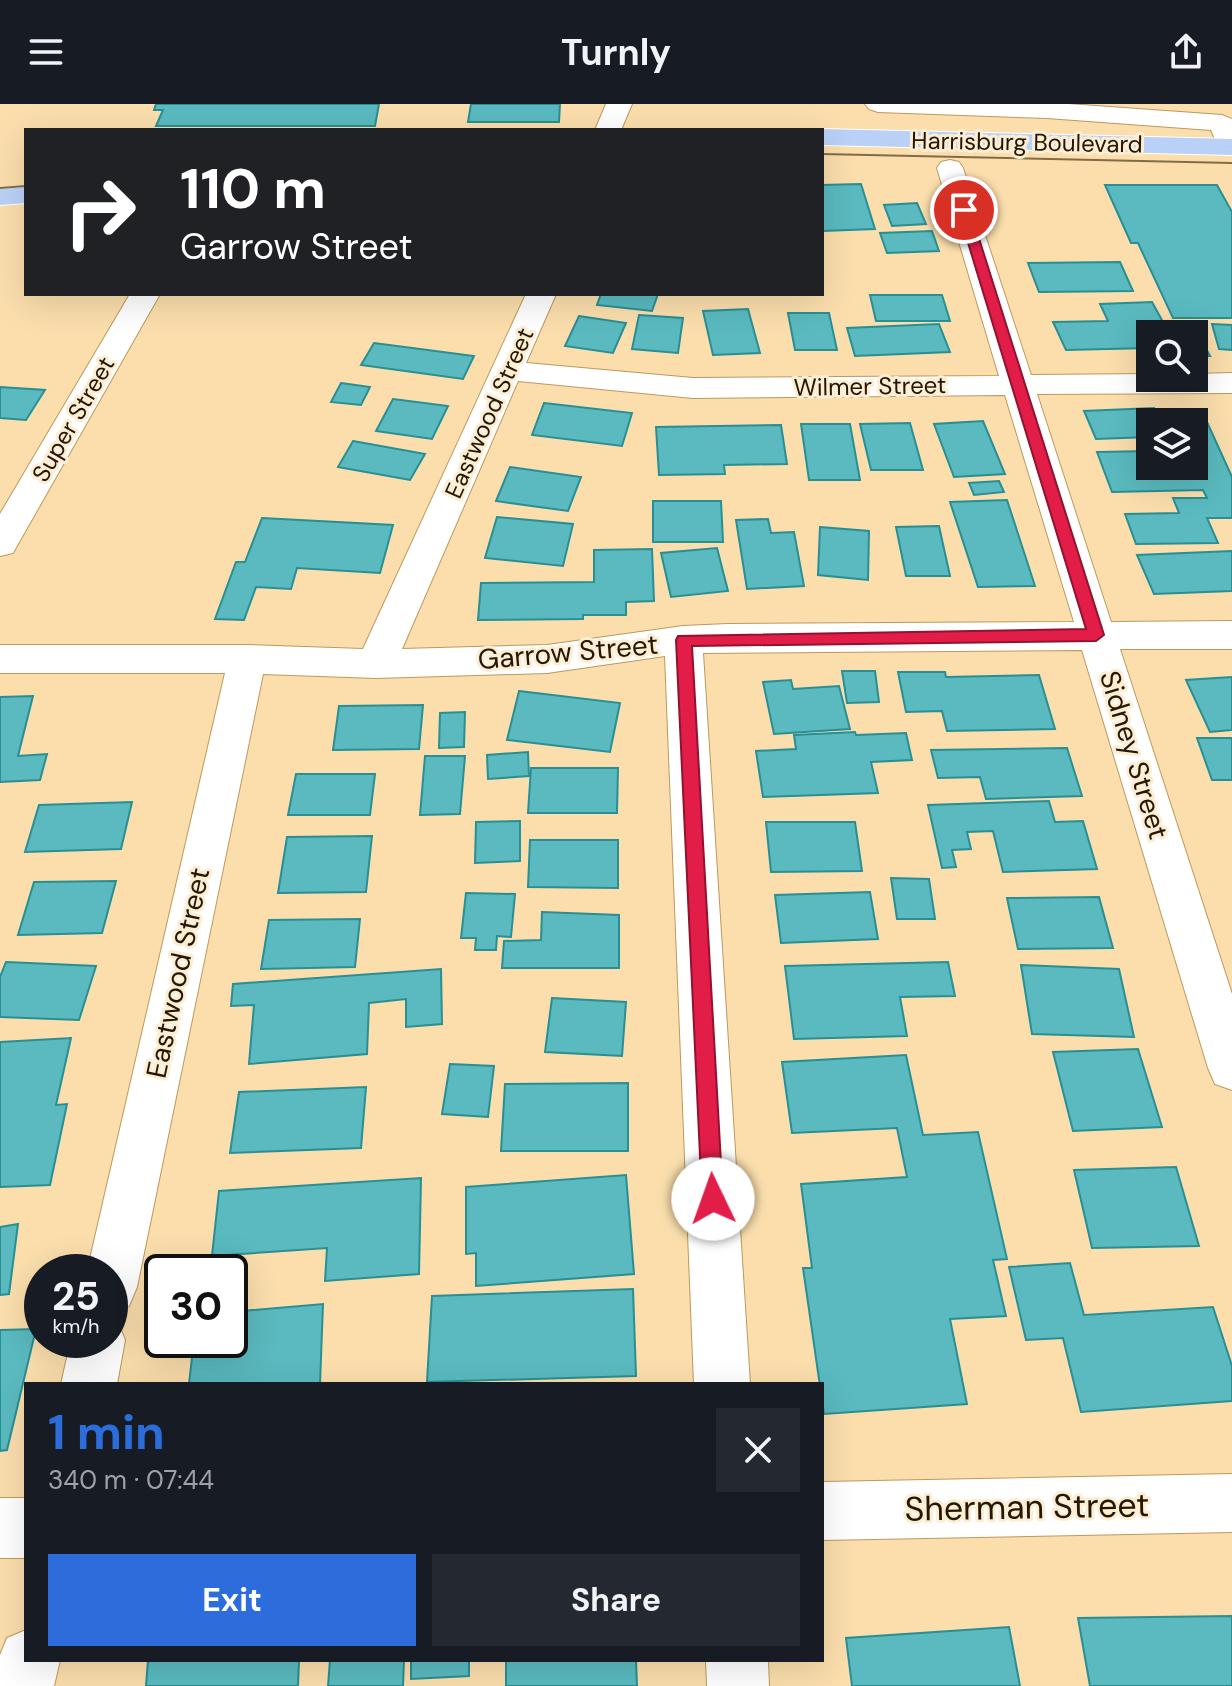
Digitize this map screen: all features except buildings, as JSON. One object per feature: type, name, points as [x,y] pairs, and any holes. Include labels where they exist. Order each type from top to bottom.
[{"type":"main road","name":"Harrisburg Boulevard","points":[[824,137],[1060,142],[1228,160]]},
{"type":"main road","points":[[0,197],[24,195]]},
{"type":"street","points":[[609,128],[619,104]]},
{"type":"street","points":[[878,104],[1195,112],[1222,123],[1228,160]]},
{"type":"street","points":[[1047,110],[1060,142]]},
{"type":"street","name":"Sidney Street","points":[[951,168],[1232,1068]]},
{"type":"street","name":"Super Street","points":[[0,544],[144,296]]},
{"type":"street","name":"Eastwood Street","points":[[376,664],[540,296]]},
{"type":"street","name":"Wilmer Street","points":[[509,371],[693,388],[1232,383]]},
{"type":"street","name":"Garrow Street","points":[[0,659],[247,659],[376,664],[547,659],[683,640],[1232,635]]},
{"type":"street","points":[[683,640],[722,1382]]},
{"type":"street","name":"Eastwood Street","points":[[117,1254],[247,659]]},
{"type":"street","points":[[89,1382],[94,1358]]},
{"type":"street","name":"Sherman Street","points":[[824,1511],[1232,1503]]},
{"type":"street","points":[[0,1528],[24,1528]]},
{"type":"street","points":[[23,1686],[29,1662]]},
{"type":"street","points":[[737,1662],[738,1686]]},
{"type":"tram line","points":[[824,154],[1232,163]]},
{"type":"tram line","points":[[0,188],[24,186]]},
{"type":"route","points":[[713,1199],[683,640],[1096,635],[964,210]]}]
